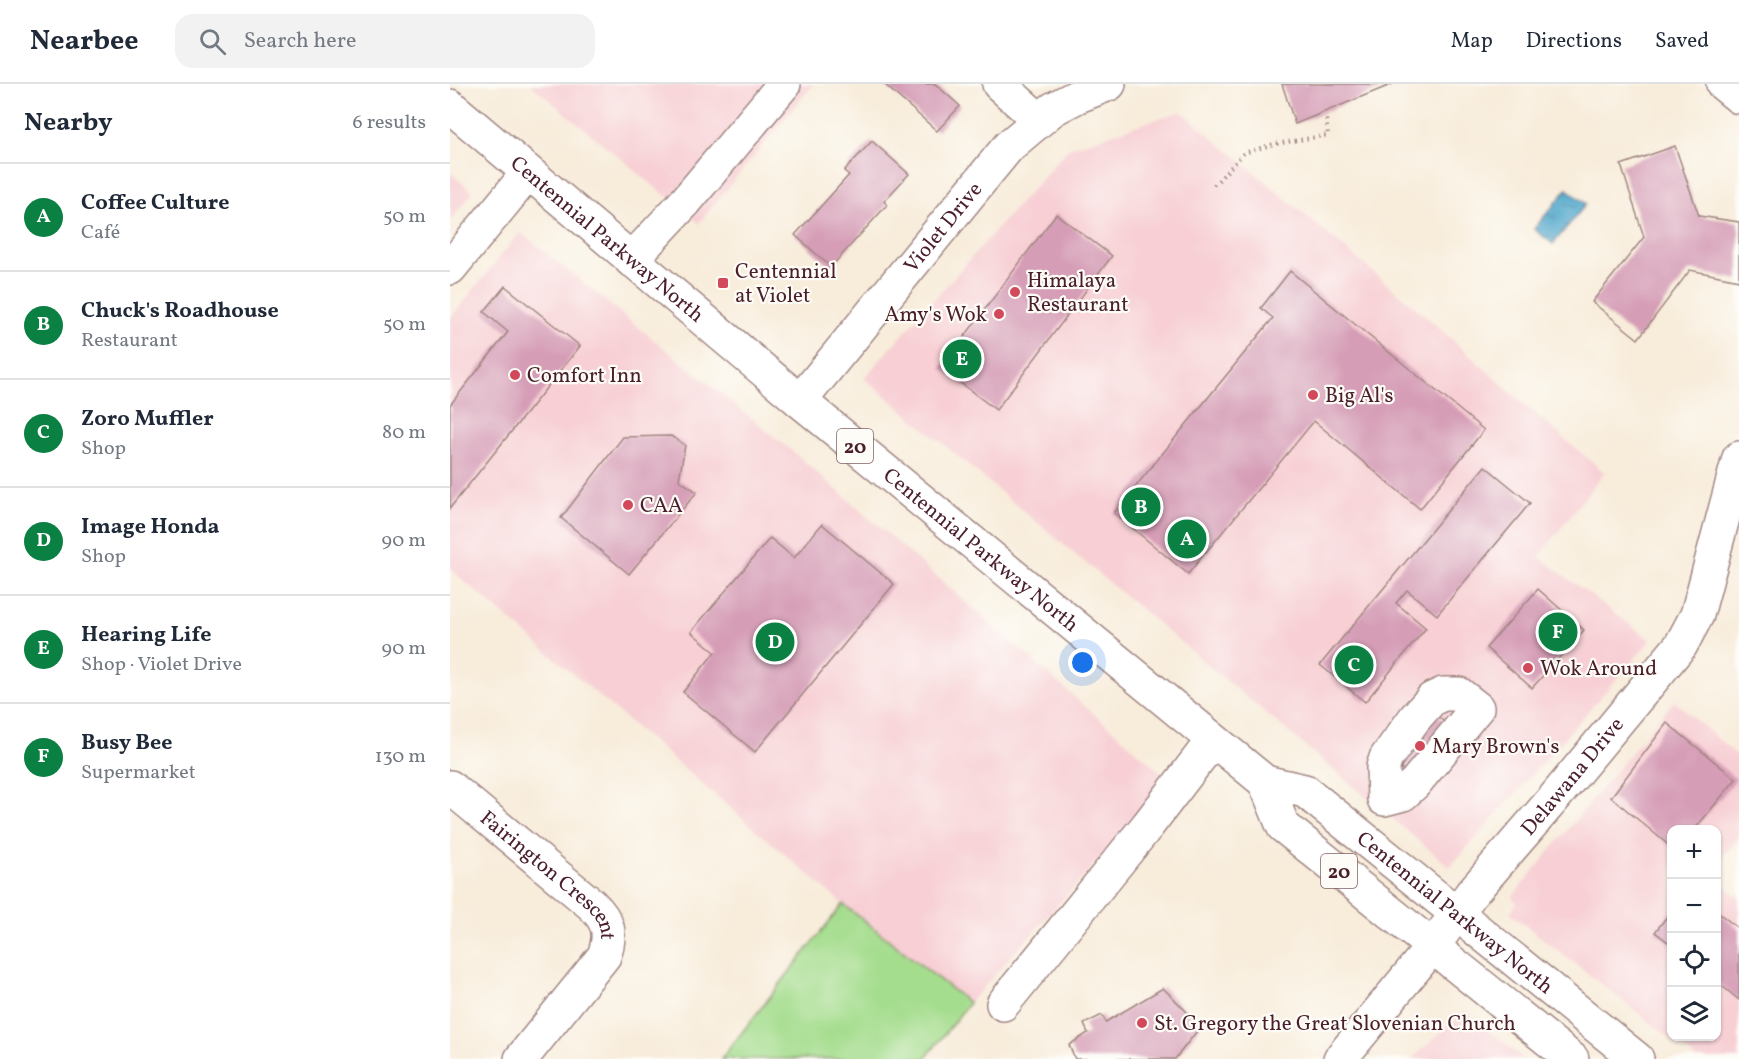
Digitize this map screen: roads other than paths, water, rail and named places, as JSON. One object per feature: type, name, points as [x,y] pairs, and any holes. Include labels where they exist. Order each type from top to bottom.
[{"type":"main road","points":[[631,260],[686,201],[784,84]]},
{"type":"main road","points":[[999,84],[1039,120]]},
{"type":"main road","name":"Violet Drive","points":[[800,401],[1009,146],[1053,109],[1109,84]]},
{"type":"main road","points":[[1723,84],[1739,97]]},
{"type":"main road","name":"Centennial Parkway North","points":[[450,106],[800,401],[1265,782],[1305,791],[1637,1059]]},
{"type":"main road","points":[[450,268],[528,173]]},
{"type":"main road","name":"Delawana Drive","points":[[1340,1059],[1433,946],[1471,894],[1681,645],[1697,615],[1739,458]]},
{"type":"main road","points":[[1394,797],[1383,767],[1386,758],[1432,699],[1443,694],[1459,694],[1478,708]]},
{"type":"main road","points":[[1004,1004],[1213,740]]},
{"type":"main road","name":"Centennial Parkway North","points":[[1265,782],[1283,826],[1572,1059]]},
{"type":"main road","name":"Fairington Crescent","points":[[450,787],[591,904],[606,921],[609,942],[604,956],[521,1059]]},
{"type":"water","points":[[1567,189],[1586,204],[1553,244],[1534,229]]},
{"type":"place","name":"Centennial at Violet","points":[[723,283]]},
{"type":"place","name":"Himalaya Restaurant","points":[[1015,292]]},
{"type":"place","name":"Amy's Wok","points":[[999,314]]},
{"type":"place","name":"Hearing Life","points":[[962,359]]},
{"type":"place","name":"Comfort Inn","points":[[515,375]]},
{"type":"place","name":"Big Al's","points":[[1313,395]]},
{"type":"place","name":"CAA","points":[[628,505]]},
{"type":"place","name":"Chuck's Roadhouse","points":[[1141,507]]},
{"type":"place","name":"Coffee Culture","points":[[1187,539]]},
{"type":"place","name":"Busy Bee","points":[[1558,632]]},
{"type":"place","name":"Image Honda","points":[[775,642]]},
{"type":"place","name":"Zoro Muffler","points":[[1354,665]]},
{"type":"place","name":"Wok Around","points":[[1528,668]]},
{"type":"place","name":"Mary Brown's","points":[[1420,746]]},
{"type":"place","name":"St. Gregory the Great Slovenian Church","points":[[1142,1023]]}]
